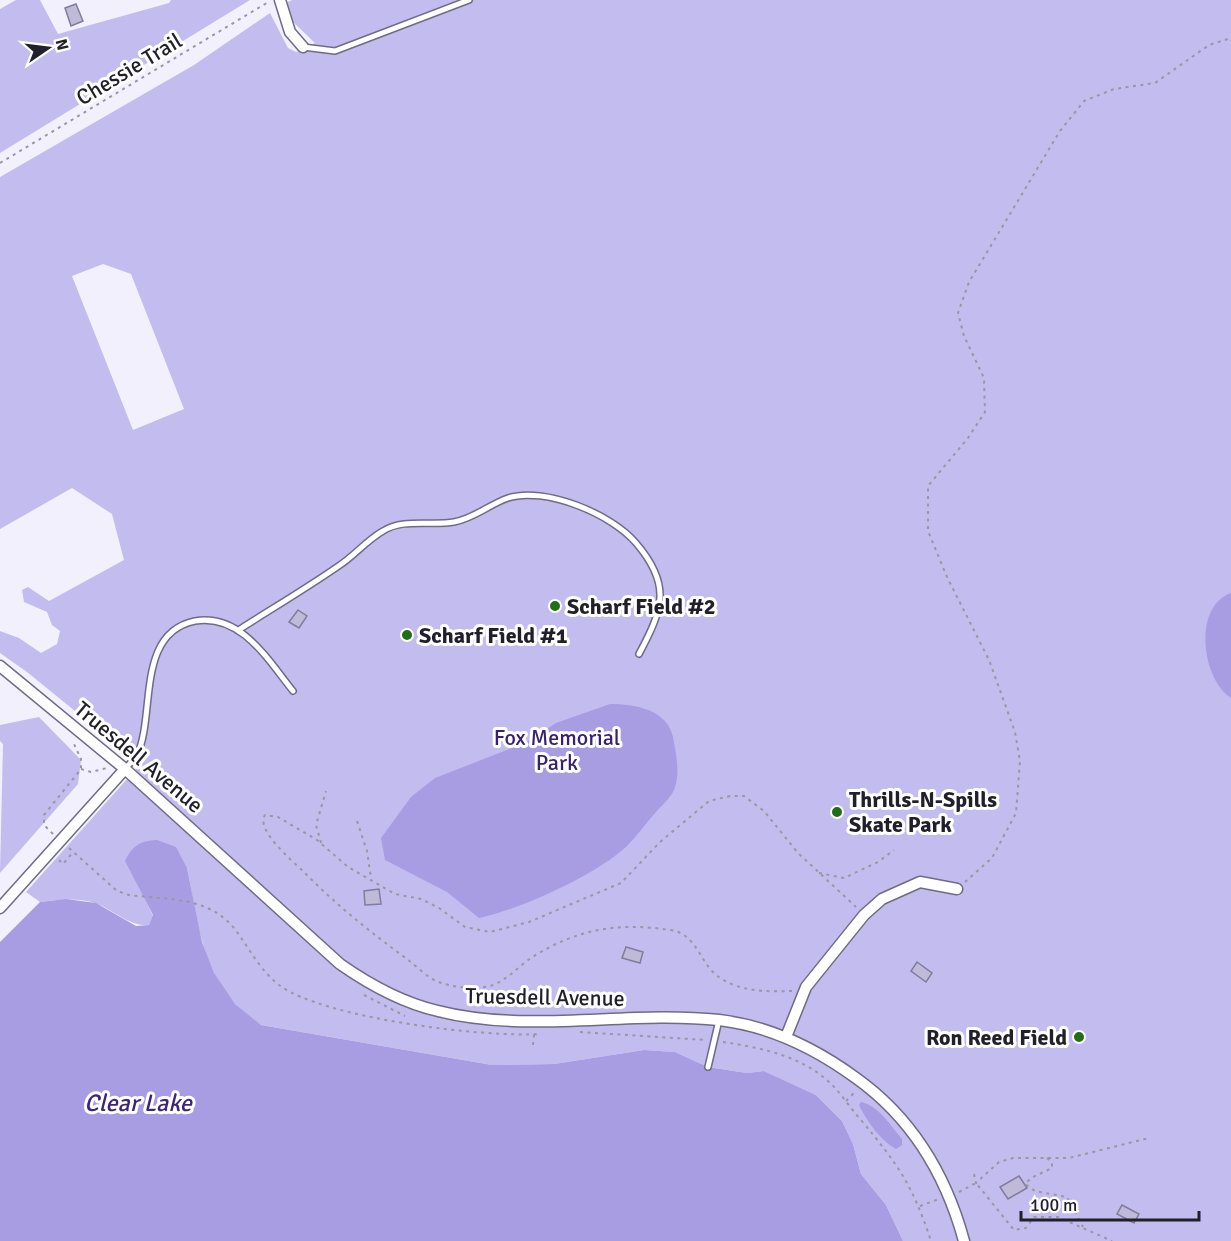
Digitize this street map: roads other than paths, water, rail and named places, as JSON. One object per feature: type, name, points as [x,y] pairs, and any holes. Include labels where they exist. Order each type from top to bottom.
[{"type":"street","points":[[280,0],[290,32],[303,47]]},
{"type":"street","name":"Truesdell Avenue","points":[[0,666],[125,769],[340,964],[363,980],[406,1000],[438,1011],[509,1020],[719,1020],[786,1037],[835,1062],[878,1095],[921,1143],[949,1195],[964,1241]]},
{"type":"street","points":[[0,908],[125,769]]},
{"type":"street","points":[[786,1037],[806,987],[864,915],[882,899],[920,882],[957,889]]},
{"type":"lane","points":[[303,47],[335,51],[469,0]]},
{"type":"lane","points":[[240,630],[340,566],[383,531],[398,525],[442,524],[467,520],[510,498],[532,494],[546,495],[600,516],[631,537],[649,558],[662,592],[660,609],[639,654]]},
{"type":"lane","points":[[125,769],[139,750],[154,662],[162,646],[188,623],[205,620],[223,621],[240,630],[293,691]]},
{"type":"lane","points":[[708,1067],[719,1020]]},
{"type":"water","points":[[1231,593],[1231,698],[1221,689],[1213,675],[1208,660],[1206,627],[1211,612],[1219,600]]},
{"type":"water","points":[[610,704],[639,707],[657,714],[664,720],[673,737],[677,769],[675,787],[670,797],[630,843],[612,858],[556,890],[496,914],[479,918],[447,892],[385,860],[381,838],[411,797],[435,778],[525,743],[556,723]]},
{"type":"water","name":"Clear Lake","points":[[157,840],[176,847],[187,868],[202,942],[214,973],[235,1004],[261,1025],[492,1065],[554,1064],[644,1050],[675,1052],[708,1067],[747,1073],[764,1071],[816,1095],[842,1121],[853,1144],[861,1174],[886,1205],[903,1241],[0,1241],[0,942],[40,902],[66,899],[96,903],[136,926],[149,925],[153,915],[125,861],[138,845],[146,841]]},
{"type":"water","points":[[861,1102],[873,1107],[884,1117],[902,1139],[902,1145],[896,1149],[880,1136],[862,1111],[859,1105]]},
{"type":"place","name":"Scharf Field #2","points":[[555,606]]},
{"type":"place","name":"Scharf Field #1","points":[[407,635]]},
{"type":"place","name":"Thrills-N-Spills Skate Park","points":[[837,812]]},
{"type":"place","name":"Ron Reed Field","points":[[1079,1037]]},
{"type":"park label","name":"Fox Memorial Park","points":[[557,750]]}]
